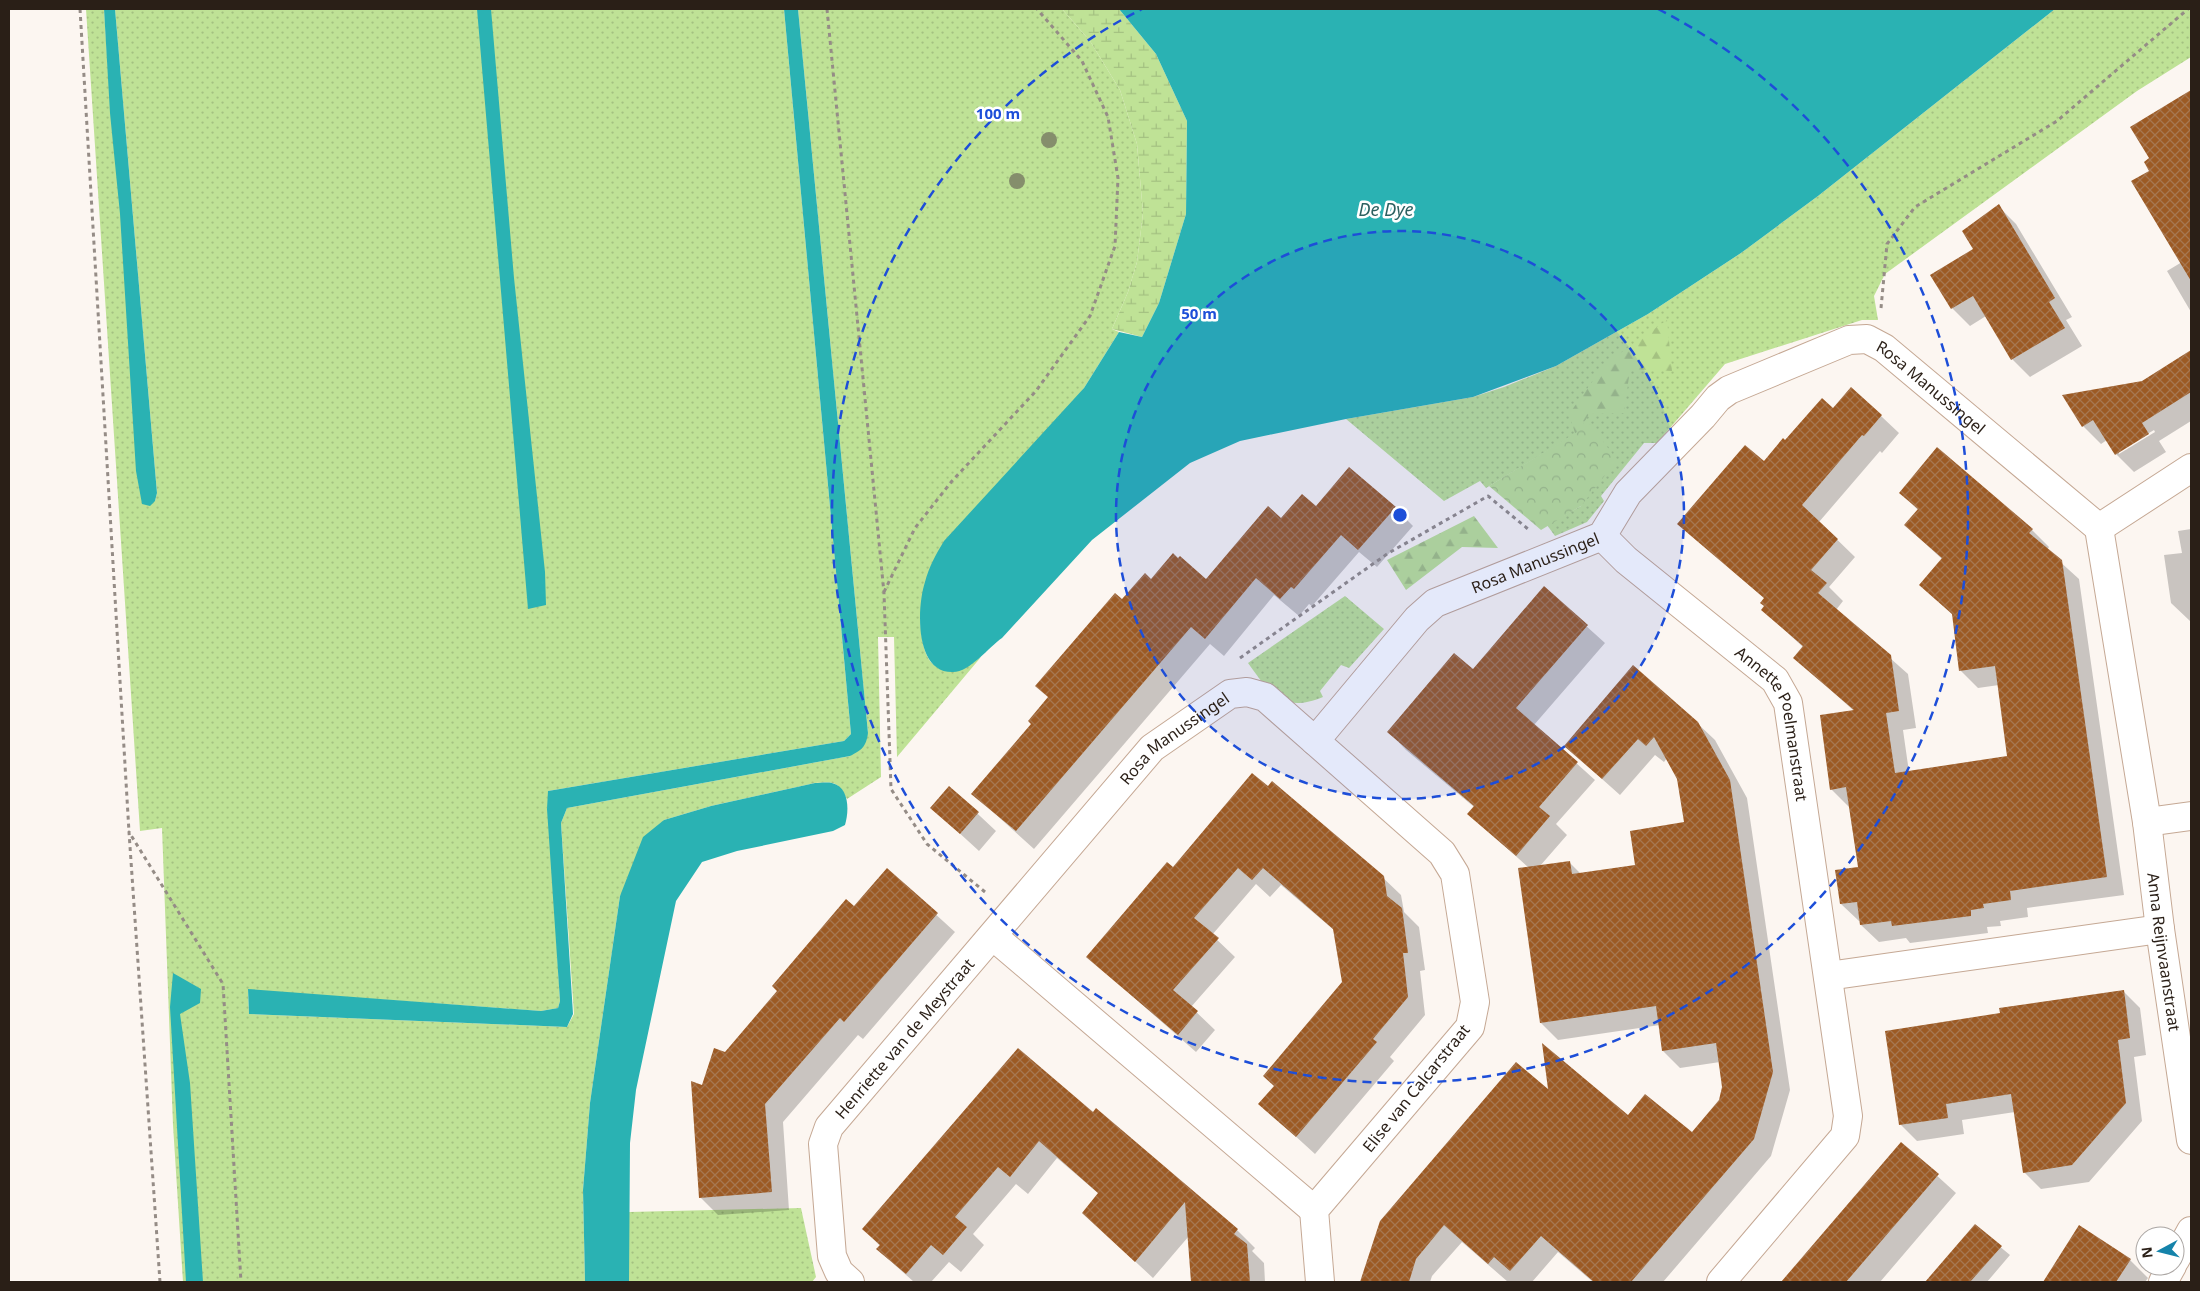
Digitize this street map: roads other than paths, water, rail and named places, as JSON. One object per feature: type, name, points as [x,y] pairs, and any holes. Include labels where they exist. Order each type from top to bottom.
[{"type":"street","name":"Rosa Manussingel","points":[[993,936],[1152,748],[1230,694],[1247,692],[1265,698],[1315,741],[1417,619],[1435,603],[1602,536],[1628,493],[1704,416],[1718,398],[1729,390],[1849,340],[1867,339],[1884,348],[2100,528]]},
{"type":"street","points":[[2100,528],[2191,468]]},
{"type":"street","name":"Anna Reijnvaanstraat","points":[[2100,528],[2147,822],[2160,929],[2191,1140]]},
{"type":"street","name":"Annette Poelmanstraat","points":[[1602,536],[1626,560],[1776,680],[1788,703],[1848,1116],[1845,1136],[1721,1282]]},
{"type":"street","name":"Elise van Calcarstraat","points":[[1314,1210],[1470,1028],[1475,1002],[1455,874],[1442,853],[1315,741]]},
{"type":"street","points":[[2147,822],[2191,816]]},
{"type":"street","points":[[1828,976],[2160,929]]},
{"type":"street","points":[[993,936],[1314,1210],[1320,1282]]},
{"type":"street","name":"Henriette van de Meystraat","points":[[850,1282],[839,1272],[832,1256],[823,1144],[829,1127],[993,936]]},
{"type":"water","points":[[104,9],[115,9],[157,493],[155,501],[150,506],[142,504],[136,471],[120,214],[110,113]]},
{"type":"water","points":[[477,9],[491,9],[514,278],[545,572],[546,605],[528,609]]},
{"type":"water","points":[[784,9],[798,9],[868,733],[865,745],[850,756],[567,808],[561,823],[573,1014],[567,1027],[249,1014],[248,989],[541,1011],[558,1008],[560,1001],[547,809],[548,791],[844,741],[851,734]]},
{"type":"water","name":"De Dye","points":[[1119,9],[2055,9],[1818,196],[1741,253],[1648,314],[1556,366],[1473,397],[1346,419],[1240,441],[1190,463],[1092,540],[1002,638],[973,664],[953,672],[940,669],[931,662],[925,650],[921,636],[920,621],[922,593],[925,582],[944,541],[1084,388],[1119,332],[1142,337],[1159,303],[1186,214],[1187,121],[1156,54]]},
{"type":"water","points":[[815,783],[832,783],[842,789],[847,801],[845,825],[833,831],[737,851],[702,862],[676,901],[636,1090],[630,1143],[629,1282],[585,1282],[583,1190],[590,1103],[620,896],[643,837],[664,820],[711,806]]},
{"type":"water","points":[[173,973],[201,989],[200,1003],[180,1014],[190,1083],[203,1282],[186,1282],[170,1007]]}]
